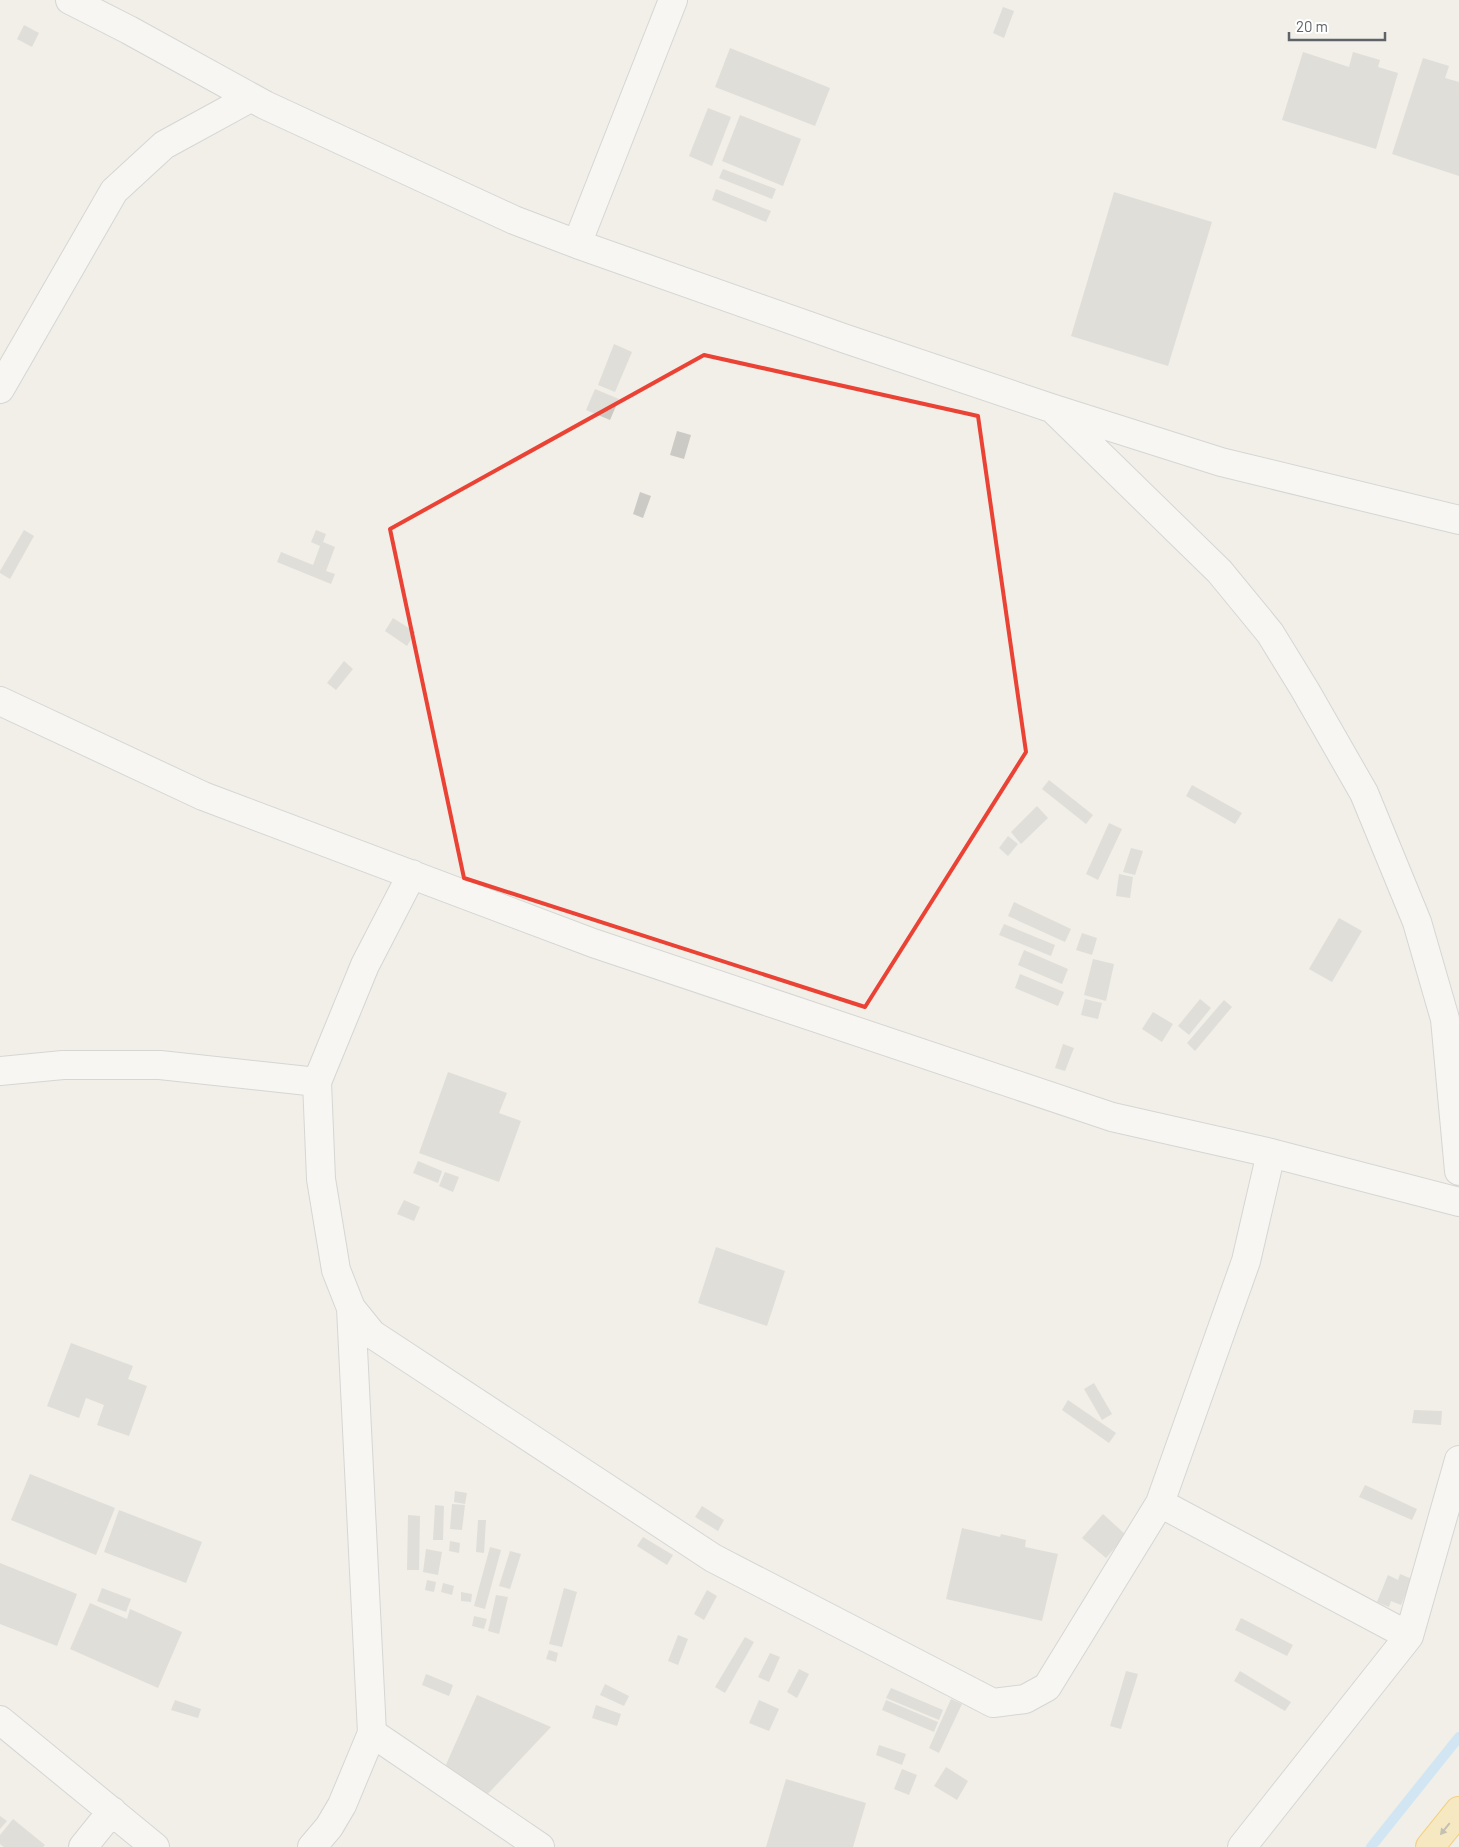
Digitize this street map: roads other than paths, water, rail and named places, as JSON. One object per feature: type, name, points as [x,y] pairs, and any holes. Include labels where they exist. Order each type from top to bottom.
[{"type":"highway","points":[[1430,1847],[1459,1811]]},
{"type":"street","points":[[70,0],[129,30],[250,98],[514,220],[577,244],[846,339],[1051,408],[1222,462],[1459,520]]},
{"type":"street","points":[[577,244],[673,0]]},
{"type":"street","points":[[0,389],[114,191],[164,145],[250,98]]},
{"type":"street","points":[[1051,408],[1220,572],[1270,632],[1364,793],[1416,922],[1445,1018],[1459,1170]]},
{"type":"street","points":[[0,701],[203,796],[593,943],[1112,1118],[1271,1153],[1459,1202]]},
{"type":"street","points":[[412,874],[365,965],[317,1082],[321,1179],[336,1270],[351,1308],[372,1334],[713,1558],[993,1704],[1025,1699],[1047,1686],[1160,1503],[1246,1260],[1271,1153]]},
{"type":"street","points":[[0,1071],[63,1065],[160,1066],[317,1082]]},
{"type":"street","points":[[312,1847],[329,1826],[342,1805],[372,1733],[351,1308]]},
{"type":"street","points":[[1242,1847],[1408,1636],[1459,1460]]},
{"type":"street","points":[[1160,1503],[1408,1636]]},
{"type":"street","points":[[0,1720],[155,1847]]},
{"type":"street","points":[[372,1733],[540,1847]]},
{"type":"street","points":[[84,1847],[112,1811]]},
{"type":"waterway","points":[[1371,1847],[1459,1737]]}]
